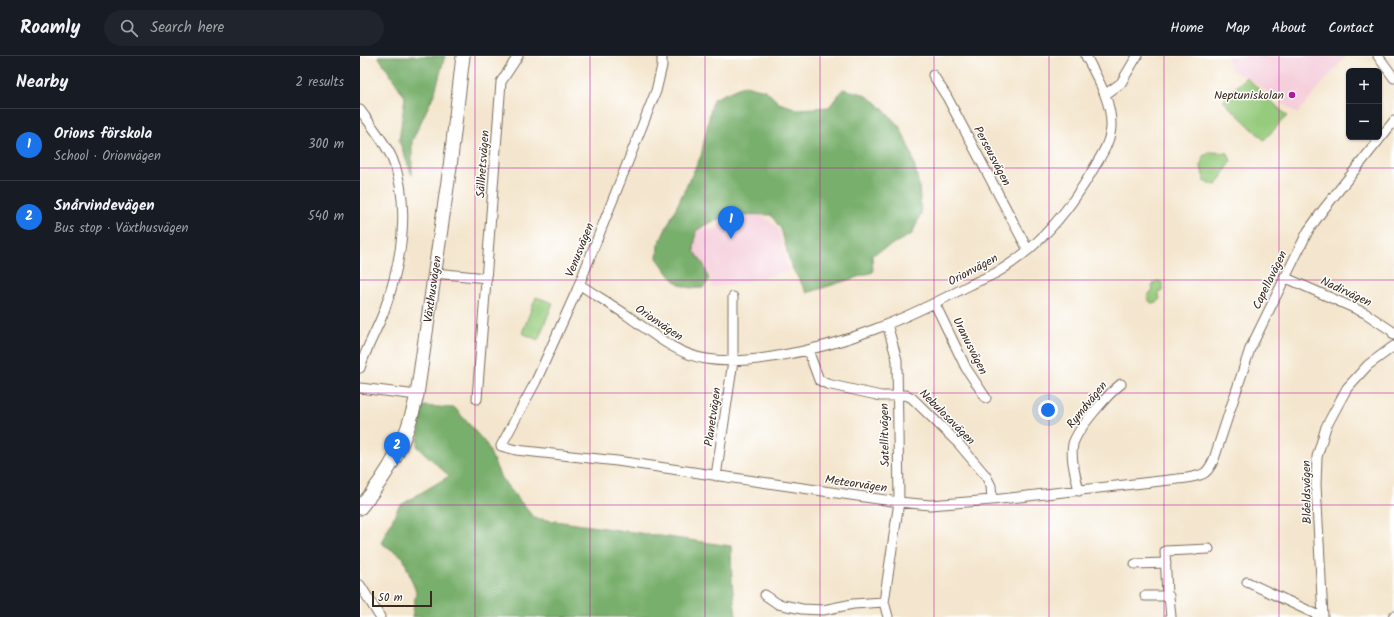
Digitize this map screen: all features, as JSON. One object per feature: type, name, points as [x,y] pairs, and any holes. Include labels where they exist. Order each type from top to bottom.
[{"type":"street","name":"Växthusvägen","points":[[360,508],[380,484],[399,451],[409,426],[417,396],[450,167],[463,56]]},
{"type":"street","name":"Sällhetsvägen","points":[[477,399],[501,82],[518,56]]},
{"type":"street","name":"Venusvägen","points":[[501,446],[536,381],[579,284],[656,91],[662,66],[662,56]]},
{"type":"street","name":"Orionvägen","points":[[579,284],[683,353],[706,359],[733,361],[808,350],[867,333],[935,304],[1003,269],[1028,250],[1066,210],[1107,145],[1111,127],[1106,94],[1086,56]]},
{"type":"street","points":[[1106,94],[1121,83],[1136,56]]},
{"type":"street","points":[[1378,56],[1394,78]]},
{"type":"street","name":"Perseusvägen","points":[[932,75],[947,97],[1028,250]]},
{"type":"street","points":[[360,110],[384,143],[392,159],[399,182],[402,210],[399,256],[392,287],[360,368]]},
{"type":"street","name":"Capellavägen","points":[[1209,471],[1250,349],[1284,277],[1308,231],[1394,121]]},
{"type":"street","points":[[434,273],[487,278]]},
{"type":"street","name":"Nadirvägen","points":[[1284,277],[1365,313],[1392,331],[1394,335]]},
{"type":"street","points":[[733,297],[733,361]]},
{"type":"street","name":"Uranusvägen","points":[[935,304],[966,368],[986,398]]},
{"type":"street","name":"Satellitvägen","points":[[884,602],[899,502],[897,360],[887,324]]},
{"type":"street","name":"Blåeldsvägen","points":[[1247,582],[1322,617],[1316,485],[1317,457],[1326,427],[1347,388],[1368,365],[1394,346]]},
{"type":"street","name":"Nebulosavägen","points":[[808,350],[819,380],[827,384],[881,396],[906,395],[912,398],[958,444],[986,476],[991,486],[992,500]]},
{"type":"street","name":"Planetvägen","points":[[716,476],[733,361]]},
{"type":"street","name":"Rymdvägen","points":[[1079,490],[1073,459],[1073,444],[1083,428],[1112,391],[1121,384]]},
{"type":"street","points":[[360,388],[417,396]]},
{"type":"street","name":"Meteorvägen","points":[[501,446],[516,450],[617,461],[899,502],[930,504],[992,500],[1187,478],[1202,476],[1209,471]]},
{"type":"street","points":[[1171,617],[1169,596],[1167,596],[1165,551],[1209,549]]},
{"type":"street","points":[[1135,564],[1166,563]]},
{"type":"street","points":[[360,585],[380,617]]},
{"type":"street","points":[[765,594],[778,604],[802,609],[823,610],[853,604],[884,602],[888,617]]},
{"type":"street","points":[[1144,596],[1167,596]]},
{"type":"shaded area","name":"Neptuniskolan","points":[[1228,56],[1346,56],[1297,114],[1247,77],[1240,75],[1231,69],[1227,58]]},
{"type":"shaded area","points":[[741,198],[779,229],[788,272],[712,288],[709,274],[678,248],[686,223],[710,230],[717,229],[726,208]]},
{"type":"green space","points":[[378,56],[445,56],[435,92],[412,141],[412,175],[399,141],[405,97]]},
{"type":"green space","points":[[1246,77],[1287,116],[1264,140],[1223,101]]},
{"type":"green space","points":[[745,85],[765,90],[779,103],[798,109],[829,107],[843,89],[864,94],[877,103],[900,127],[912,155],[919,186],[921,214],[912,234],[872,255],[873,272],[807,293],[791,266],[781,229],[771,215],[732,216],[714,221],[696,231],[694,251],[704,265],[709,280],[703,288],[694,288],[681,285],[671,277],[657,258],[658,245],[701,156],[713,99]]},
{"type":"green space","points":[[1210,152],[1228,153],[1231,162],[1216,185],[1205,182],[1201,167],[1203,156]]},
{"type":"green space","points":[[1158,281],[1163,283],[1163,290],[1158,293],[1160,298],[1158,302],[1151,303],[1148,299],[1148,295],[1153,291],[1152,287],[1154,283]]},
{"type":"green space","points":[[536,297],[553,303],[538,340],[522,333]]},
{"type":"green space","points":[[423,406],[455,408],[487,445],[501,478],[534,518],[731,546],[732,583],[736,617],[412,617],[416,592],[403,557],[381,543],[399,506],[449,476],[417,446]]},
{"type":"place","name":"Neptuniskolan","points":[[1292,95]]},
{"type":"place","name":"Orions förskola","points":[[731,239]]},
{"type":"place","name":"Snårvindevägen","points":[[397,465]]}]
